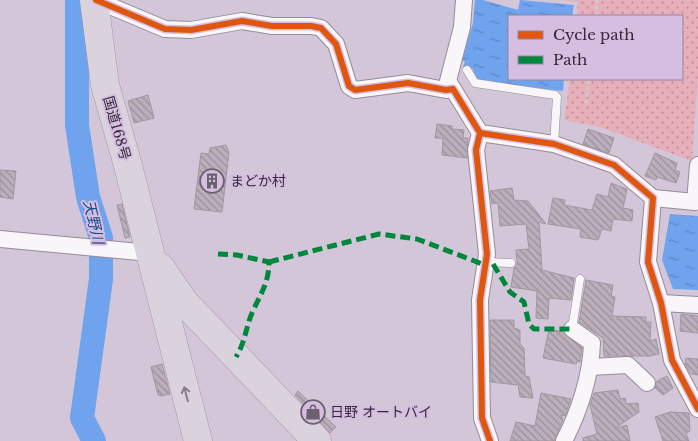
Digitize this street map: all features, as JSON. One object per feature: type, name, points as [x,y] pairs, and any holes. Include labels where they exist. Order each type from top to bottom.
[{"type":"highway","name":"国道168号","points":[[95,0],[105,85],[198,441]]},
{"type":"highway","name":"国道168号","points":[[150,253],[184,302],[317,441]]},
{"type":"street","points":[[95,0],[165,29],[190,30],[242,21],[272,26],[311,26],[321,28],[336,44],[349,86],[355,90],[408,83],[446,90],[453,89]]},
{"type":"street","points":[[464,0],[462,27],[448,81],[480,133],[476,150],[484,214],[486,262],[480,300],[482,418],[490,441]]},
{"type":"street","points":[[480,133],[554,144],[614,165],[653,198],[696,202],[698,165]]},
{"type":"street","points":[[653,198],[648,262],[660,303],[672,360],[698,409]]},
{"type":"street","points":[[0,239],[150,253]]},
{"type":"street","points":[[660,303],[698,305]]},
{"type":"street","points":[[564,441],[573,426],[590,367],[592,343],[572,329]]},
{"type":"street","points":[[590,367],[628,365],[647,383]]},
{"type":"lane","points":[[467,70],[475,84],[554,95],[557,97],[554,144]]},
{"type":"lane","points":[[486,262],[510,263]]},
{"type":"lane","points":[[572,329],[580,279]]},
{"type":"path","points":[[597,0],[597,15]]},
{"type":"path","points":[[586,103],[589,80]]},
{"type":"shaded area","points":[[562,0],[698,0],[698,74],[692,161],[600,127],[564,120],[570,80],[683,80],[683,15],[577,15],[578,2]]},
{"type":"water","points":[[475,0],[483,0],[518,10],[520,0],[574,5],[572,15],[508,15],[508,80],[564,80],[563,91],[478,81],[472,68],[463,67],[465,62],[462,60],[473,23]]},
{"type":"water","points":[[670,214],[698,216],[698,290],[673,289],[662,260]]},
{"type":"building","points":[[148,95],[154,118],[134,123],[128,101]]},
{"type":"building","points":[[437,124],[452,126],[452,129],[464,130],[463,138],[468,138],[467,158],[442,155],[443,138],[435,138]]},
{"type":"building","points":[[588,129],[614,138],[609,153],[583,144]]},
{"type":"building","name":"まどか村","points":[[226,145],[229,152],[222,212],[194,209],[201,153],[209,154],[210,148]]},
{"type":"building","points":[[655,153],[677,163],[675,170],[680,172],[676,183],[657,177],[656,180],[645,176]]},
{"type":"building","points":[[0,170],[16,171],[13,199],[0,197]]},
{"type":"building","points":[[611,183],[627,189],[623,208],[633,210],[632,221],[613,219],[611,231],[602,229],[598,240],[580,237],[581,229],[548,224],[553,198],[565,200],[564,205],[592,210],[597,194],[608,197]]},
{"type":"building","points":[[512,188],[514,200],[528,201],[546,224],[539,222],[542,270],[574,278],[571,300],[549,298],[548,319],[536,318],[537,291],[511,287],[514,268],[517,264],[516,250],[529,249],[526,224],[500,226],[498,203],[492,204],[490,191]]},
{"type":"building","points":[[122,204],[130,237],[125,238],[117,205]]},
{"type":"building","points":[[586,280],[613,285],[611,296],[615,297],[612,316],[646,317],[646,322],[651,322],[650,341],[656,339],[659,354],[649,356],[604,356],[603,338],[579,322]]},
{"type":"building","points":[[681,314],[698,316],[698,333],[680,331]]},
{"type":"building","points":[[490,320],[514,320],[514,328],[520,330],[520,344],[524,348],[525,376],[529,377],[533,398],[520,397],[518,385],[491,382]]},
{"type":"building","points":[[549,329],[563,332],[582,348],[580,362],[577,361],[576,364],[543,358]]},
{"type":"building","points":[[686,358],[698,359],[698,375],[691,374],[685,364]]},
{"type":"building","points":[[162,364],[170,394],[161,396],[158,395],[151,367]]},
{"type":"building","points":[[667,376],[673,388],[663,395],[655,388],[657,381]]},
{"type":"building","points":[[618,390],[620,399],[625,398],[626,404],[638,403],[639,412],[614,429],[627,425],[630,441],[583,441],[583,438],[597,434],[590,405],[594,393]]},
{"type":"building","points":[[298,391],[336,427],[330,433],[295,395]]},
{"type":"building","points":[[541,393],[571,399],[565,416],[561,415],[563,420],[554,441],[510,441],[516,422],[535,426]]},
{"type":"building","points":[[670,412],[689,413],[690,431],[686,433],[689,441],[663,441],[655,417]]},
{"type":"waterway","name":"天野川","points":[[77,0],[77,125],[88,197],[101,238],[101,279],[82,418],[94,441]]},
{"type":"marked path","points":[[269,262],[379,234],[417,239],[485,265]]},
{"type":"marked path","points":[[218,254],[237,255],[269,262],[266,283],[252,313],[236,357]]},
{"type":"marked path","points":[[493,264],[510,292],[524,302],[529,324],[534,329],[572,329]]},
{"type":"cycle path","points":[[96,0],[165,29],[191,30],[242,21],[272,26],[311,26],[321,28],[336,44],[349,86],[355,90],[408,83],[446,90],[453,89],[480,133],[554,144],[614,165],[653,198],[648,262],[661,303],[672,360],[698,409]]},
{"type":"cycle path","points":[[480,133],[476,150],[487,254],[480,300],[482,418],[490,441]]},
{"type":"place","name":"まどか村","points":[[212,181]]},
{"type":"place","name":"日野 オートバイ","points":[[313,412]]}]
